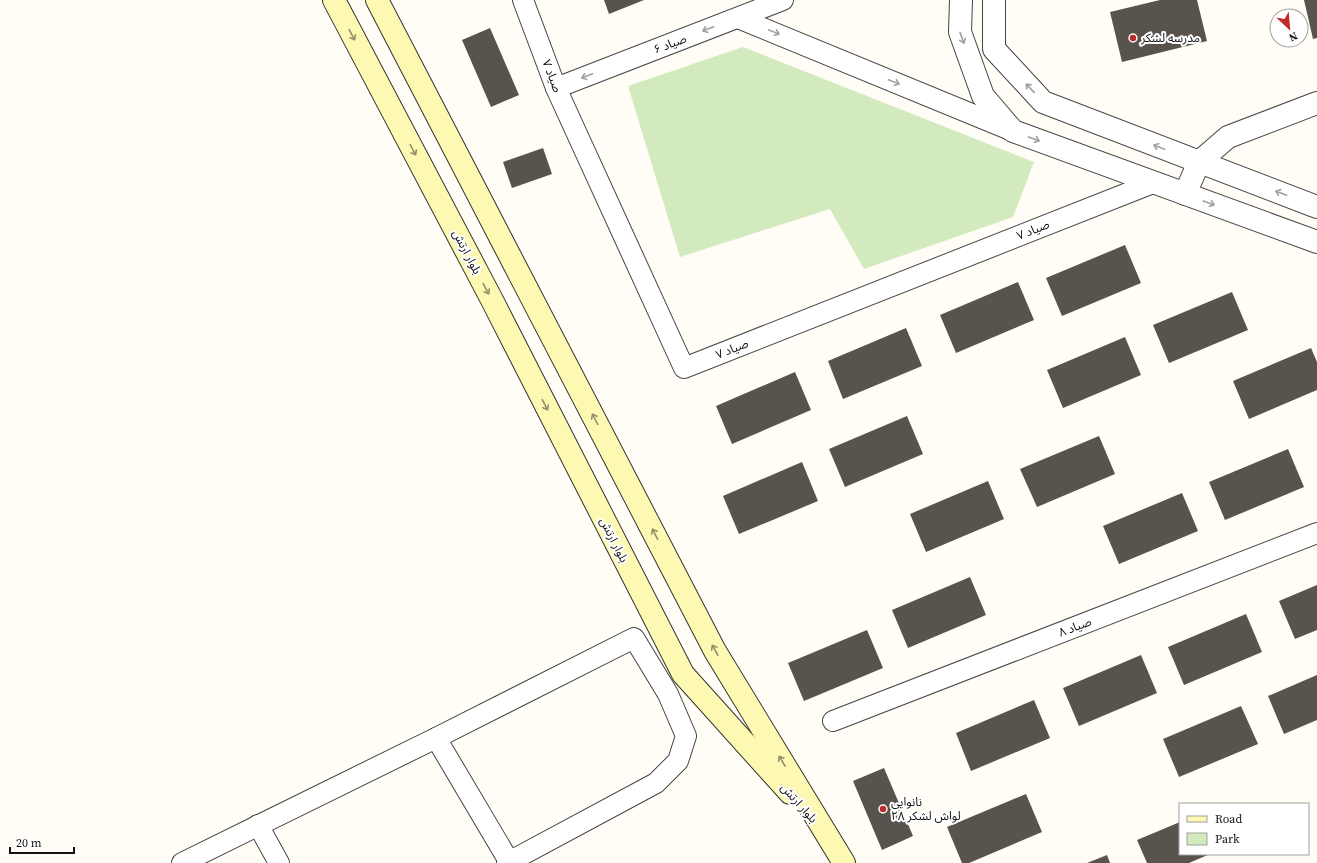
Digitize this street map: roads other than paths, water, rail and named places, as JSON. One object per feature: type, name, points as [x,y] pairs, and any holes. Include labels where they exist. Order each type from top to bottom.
[{"type":"main road","name":"بلوار ارتش","points":[[334,0],[492,300],[683,674],[824,830]]},
{"type":"main road","name":"بلوار ارتش","points":[[377,0],[715,651],[824,830]]},
{"type":"main road","points":[[824,830],[844,863]]},
{"type":"street","name":"صیاد ۷","points":[[523,0],[556,88],[684,368],[1153,183]]},
{"type":"street","name":"صیاد ۶","points":[[556,88],[783,0]]},
{"type":"street","points":[[961,0],[960,32],[983,96],[1013,131]]},
{"type":"street","points":[[994,0],[994,49],[1043,102],[1317,207]]},
{"type":"street","points":[[738,18],[1013,131],[1317,242]]},
{"type":"street","points":[[1185,194],[1199,162],[1228,137],[1317,103]]},
{"type":"street","name":"صیاد ۸","points":[[833,721],[1317,534]]},
{"type":"street","points":[[182,863],[436,738],[634,638],[668,694],[686,736],[678,761],[656,783],[509,863],[436,738]]},
{"type":"street","points":[[258,825],[279,863]]},
{"type":"place","name":"مدرسه لشکر","points":[[1133,38]]},
{"type":"place","name":"نانوایی لواش لشکر ۲۸","points":[[883,809]]}]
